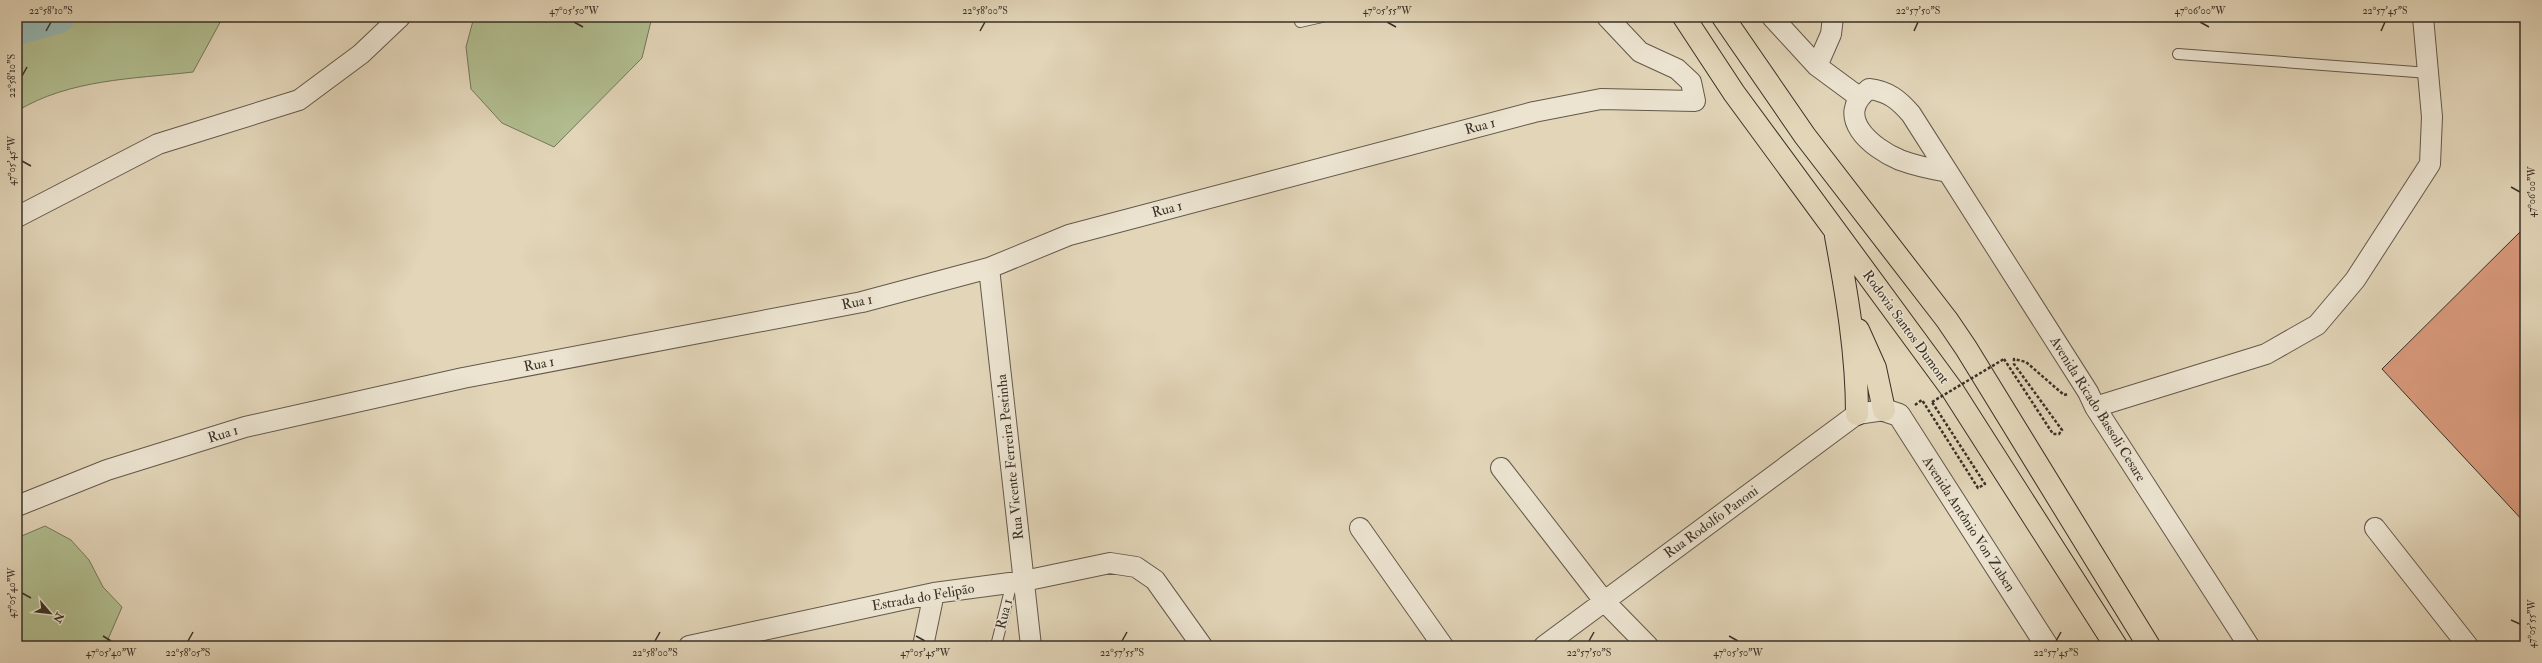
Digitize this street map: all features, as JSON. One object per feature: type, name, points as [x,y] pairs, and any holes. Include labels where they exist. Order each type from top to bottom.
[{"type":"highway","name":"Rodovia Santos Dumont","points":[[1684,17],[1734,93],[1834,227],[1953,391],[2116,646]]},
{"type":"highway","points":[[1722,17],[1805,136],[1955,331],[2149,646]]},
{"type":"highway","points":[[1834,227],[1852,317],[1857,379],[1857,414]]},
{"type":"highway","points":[[1852,317],[1875,368],[1892,413]]},
{"type":"street","points":[[17,217],[158,144],[299,100],[361,54],[400,17]]},
{"type":"street","name":"Rua 1","points":[[17,506],[107,470],[245,427],[463,378],[862,302],[989,268],[1069,235],[1534,112],[1601,99],[1695,101],[1691,82],[1676,69],[1640,52],[1607,17]]},
{"type":"street","points":[[1772,17],[1816,66],[1859,97],[1854,106],[1854,120],[1875,146],[1899,160],[1924,168],[1948,172]]},
{"type":"street","points":[[1816,66],[1830,34],[1833,17]]},
{"type":"street","points":[[2091,399],[2266,354],[2317,325],[2355,280],[2430,164],[2432,116],[2423,17]]},
{"type":"street","name":"Avenida Ricado Bassoli Cesare","points":[[1859,97],[1869,89],[1881,91],[1898,99],[1911,114],[2091,399],[2250,646]]},
{"type":"street","name":"Rua Vicente Ferreira Pestinha","points":[[989,268],[1018,581],[1031,646]]},
{"type":"street","name":"Rua Rodolfo Panoni","points":[[1544,646],[1857,414],[1892,413]]},
{"type":"street","name":"Avenida Antônio Von Zuben","points":[[1892,413],[2047,646]]},
{"type":"street","points":[[1501,468],[1604,601],[1648,646]]},
{"type":"street","points":[[1360,528],[1444,646]]},
{"type":"street","points":[[2375,528],[2468,646]]},
{"type":"street","name":"Estrada do Felipão","points":[[689,646],[716,643],[934,593],[1018,581],[1110,563],[1136,567],[1155,580],[1202,646]]},
{"type":"street","points":[[923,646],[934,593]]},
{"type":"lane","points":[[1300,22],[1322,17]]},
{"type":"lane","points":[[2178,54],[2429,73]]},
{"type":"lane","name":"Rua 1","points":[[996,646],[1018,581]]},
{"type":"path","points":[[1892,413],[1922,400],[1978,488],[1984,484],[1932,402],[2004,359],[2054,434],[2059,434],[2062,430],[2014,364],[2014,358],[2026,362],[2064,395],[2091,399]]},
{"type":"green space","points":[[17,17],[223,17],[193,72],[125,79],[80,86],[37,100],[17,111]]},
{"type":"green space","points":[[474,17],[652,17],[642,58],[554,147],[502,123],[471,89],[466,47]]},
{"type":"green space","points":[[45,526],[71,540],[89,560],[103,587],[122,607],[105,646],[17,646],[17,538]]},
{"type":"building","points":[[2525,227],[2525,523],[2382,369]]},
{"type":"waterway","points":[[17,29],[59,17]]}]
